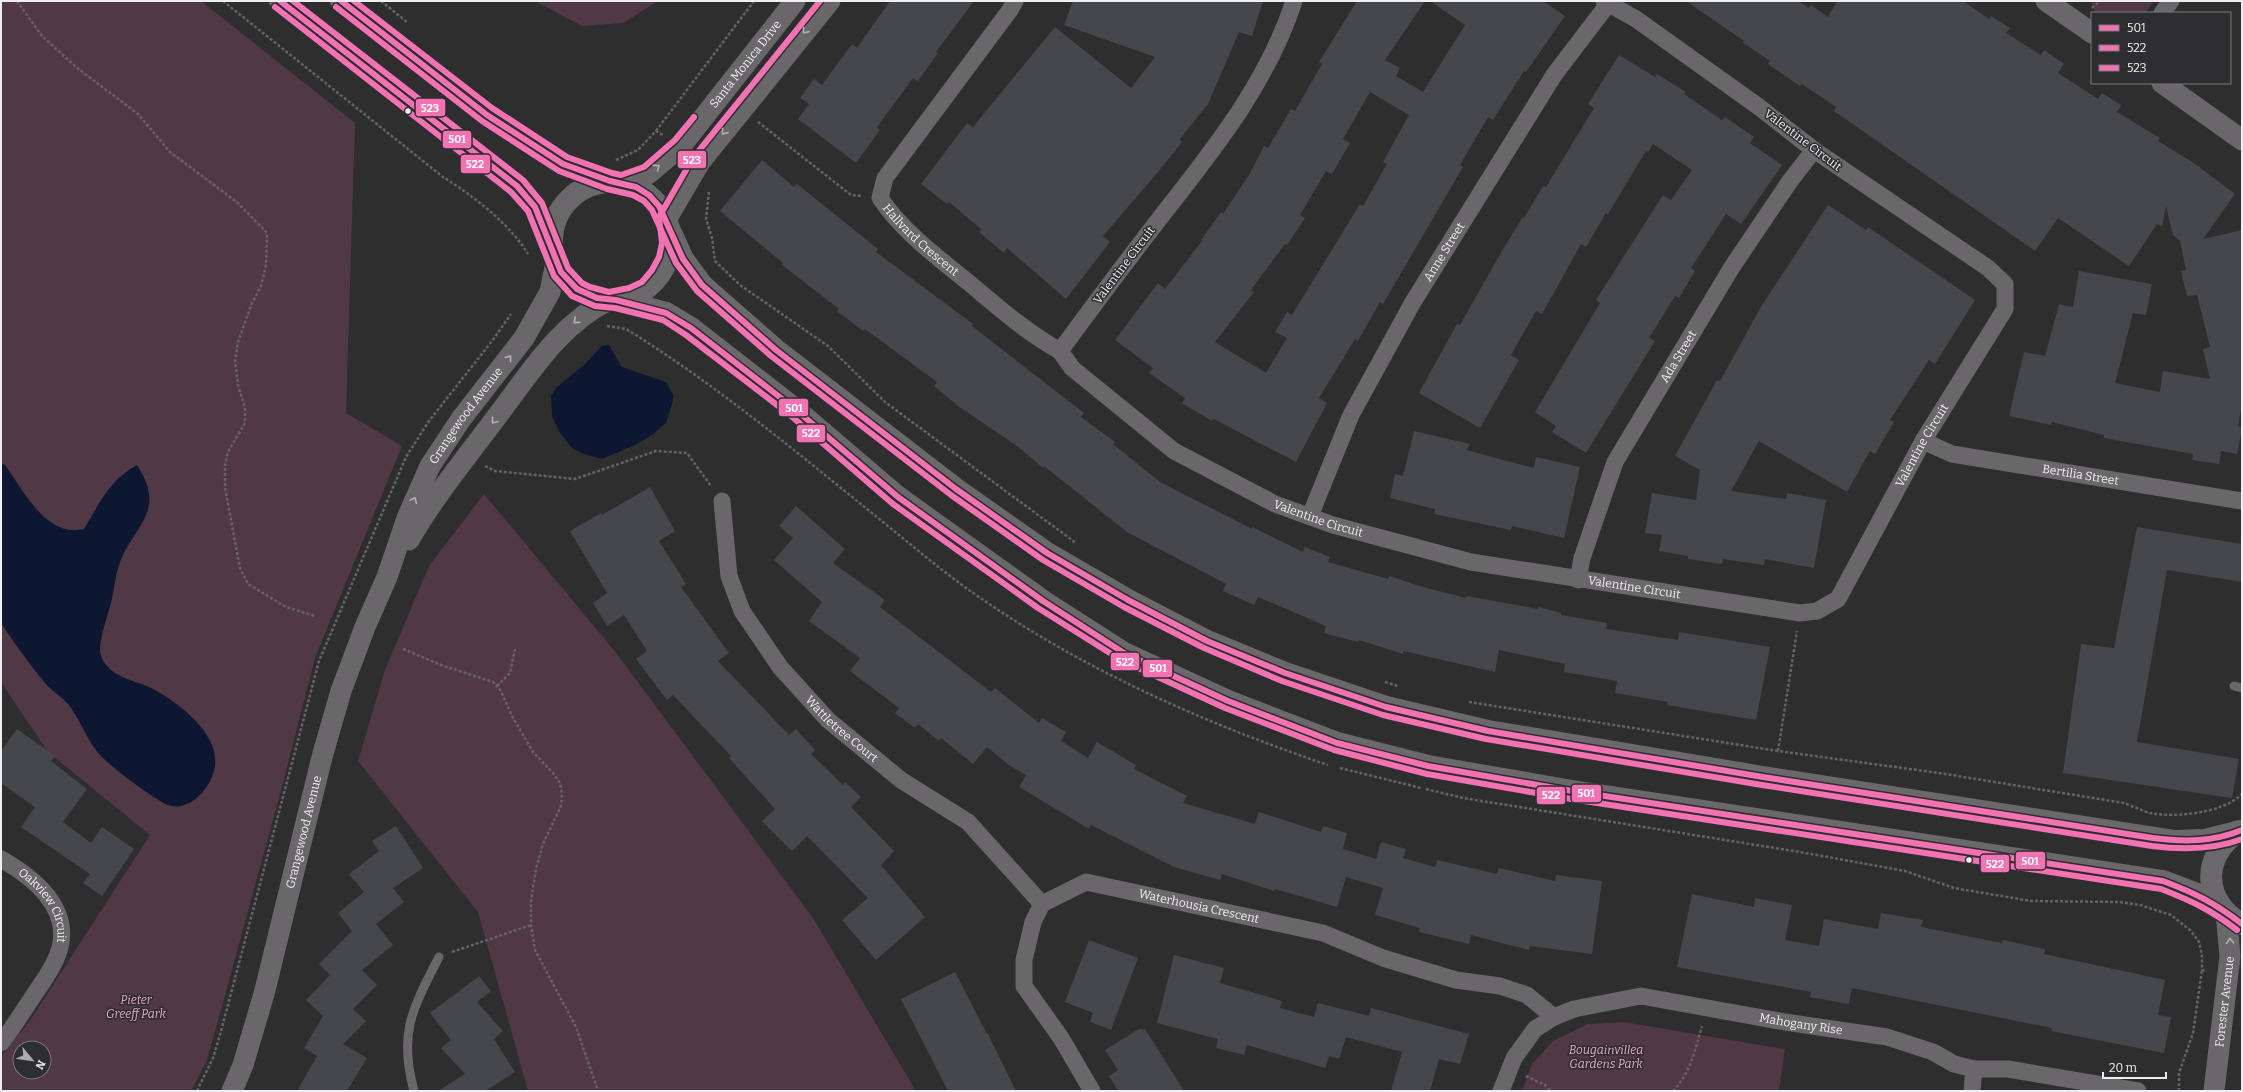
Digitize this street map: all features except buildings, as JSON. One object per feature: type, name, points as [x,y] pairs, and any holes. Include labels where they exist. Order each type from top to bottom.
[{"type":"main road","points":[[280,1],[517,186],[535,207],[555,259],[568,282],[577,289],[587,295],[666,314],[691,328],[795,409],[898,497],[1043,601],[1124,653],[1228,701],[1337,743],[1428,766],[1572,791],[2163,881],[2200,895],[2229,914]]},
{"type":"main road","points":[[341,1],[487,115],[563,164],[614,175],[649,195],[659,206],[683,259],[702,285],[776,350],[968,498],[1047,553],[1128,600],[1207,641],[1285,673],[1393,708],[1488,731],[1615,753],[2175,841],[2205,840],[2240,831]]},
{"type":"main road","points":[[555,259],[552,238],[555,221],[564,205],[577,193],[614,175]]},
{"type":"main road","points":[[612,300],[632,296],[647,288],[659,275],[667,260],[670,243],[667,223]]},
{"type":"main road","points":[[2229,914],[2211,885],[2211,871],[2215,858],[2222,848],[2240,831]]},
{"type":"street","name":"Santa Monica Drive","points":[[614,175],[648,174],[681,146],[795,1]]},
{"type":"street","name":"Santa Monica Drive","points":[[667,223],[700,162],[830,1]]},
{"type":"street","name":"Hallvard Crescent","points":[[1015,1],[1010,10],[885,178],[880,198],[892,216],[917,240],[1034,336],[1060,351]]},
{"type":"street","name":"Valentine Circuit","points":[[1294,1],[1284,33],[1257,85],[1224,135],[1120,269],[1060,351],[1072,368],[1174,452],[1275,504],[1333,525],[1471,562],[1578,580],[1800,613],[1817,611],[1838,599],[1923,441],[2004,309],[2004,284],[1988,268],[1814,150],[1759,107],[1636,19],[1606,3]]},
{"type":"street","points":[[2046,1],[2091,32]]},
{"type":"street","points":[[2163,12],[2170,1]]},
{"type":"street","name":"Anne Street","points":[[1310,516],[1351,415],[1413,302],[1554,76],[1606,3]]},
{"type":"street","points":[[2163,84],[2242,140]]},
{"type":"street","name":"Ada Street","points":[[1578,580],[1582,558],[1615,462],[1732,268],[1790,181],[1814,150]]},
{"type":"street","name":"Grangewood Avenue","points":[[232,1091],[243,1064],[264,994],[322,757],[341,691],[365,627],[387,577],[407,518],[430,466],[461,419],[524,338],[550,292],[555,259]]},
{"type":"street","name":"Grangewood Avenue","points":[[387,577],[420,522],[466,457],[560,334],[588,310],[612,300]]},
{"type":"street","name":"Bertilia Street","points":[[1923,441],[1952,454],[2241,502]]},
{"type":"street","name":"Wattletree Court","points":[[722,501],[729,576],[742,611],[780,667],[828,720],[840,730],[901,780],[968,822],[1042,904]]},
{"type":"street","name":"Oakview Circuit","points":[[1,859],[16,868],[41,888],[56,909],[62,929],[61,945],[49,972],[1,1043]]},
{"type":"street","name":"Waterhousia Crescent","points":[[1042,904],[1086,882],[1323,933],[1383,958],[1456,980],[1500,986],[1527,995],[1554,1017]]},
{"type":"street","points":[[1042,904],[1033,922],[1024,960],[1024,986],[1058,1033],[1092,1091]]},
{"type":"street","name":"Forester Avenue","points":[[2214,1091],[2230,956],[2229,914]]},
{"type":"street","name":"Mahogany Rise","points":[[1501,1091],[1514,1058],[1535,1030],[1554,1017],[1574,1010],[1641,996],[1887,1037],[1932,1052],[1954,1064],[1974,1069],[2008,1069],[2138,1091]]},
{"type":"street","points":[[1972,1091],[1974,1069]]},
{"type":"lane","points":[[414,1091],[407,1066],[406,1042],[411,1014],[438,957]]},
{"type":"path","points":[[17,1],[42,36],[76,67],[138,114],[170,152],[238,203],[266,233],[266,265],[261,286],[252,303],[238,342],[235,361],[238,385],[245,408],[245,423],[228,452],[225,465],[225,488],[240,568],[248,584],[286,607],[315,616]]},
{"type":"path","points":[[223,1],[443,177],[467,192],[514,236],[530,257]]},
{"type":"path","points":[[381,1],[411,26]]},
{"type":"path","points":[[614,175],[622,158],[638,150],[656,131],[754,1]]},
{"type":"path","points":[[757,121],[851,195],[880,198]]},
{"type":"path","points":[[656,131],[681,146]]},
{"type":"path","points":[[710,187],[706,219],[712,238],[716,261],[740,285],[828,346],[885,402],[1077,544]]},
{"type":"path","points":[[603,326],[626,328],[727,398],[961,584],[1023,626],[1081,660],[1156,698],[1214,723],[1332,766],[1463,798],[1906,871],[1954,888],[2031,901],[2119,902],[2140,905],[2172,915],[2190,930],[2199,942],[2202,955],[2202,970],[2193,1033],[2179,1073],[2179,1091]]},
{"type":"path","points":[[466,457],[495,471],[575,479],[656,451],[686,453],[722,501]]},
{"type":"path","points":[[1778,751],[1800,613]]},
{"type":"path","points":[[403,649],[455,670],[493,682],[533,752],[554,773],[560,784],[562,794],[561,806],[543,844],[536,869],[531,901],[531,925],[535,950],[576,1027],[598,1091]]},
{"type":"path","points":[[497,687],[510,673],[515,649]]},
{"type":"path","points":[[1377,680],[1400,686]]},
{"type":"path","points":[[1467,702],[1778,751],[1940,772],[2124,802],[2150,813],[2200,813],[2222,807],[2242,794]]},
{"type":"path","points":[[438,957],[531,925]]},
{"type":"path","points":[[2202,970],[2228,975]]},
{"type":"path","points":[[1673,1091],[1685,1078],[1691,1066],[1708,1008]]},
{"type":"path","points":[[1510,1069],[1545,1084],[1551,1091]]},
{"type":"green space","name":"Pieter Greeff Park","points":[[1,1],[201,1],[355,123],[346,413],[402,446],[315,658],[282,787],[206,1063],[191,1091],[1,1091],[1,1056],[12,1043],[12,1080],[52,1080],[52,1040],[14,1040],[29,1022],[150,835],[48,752],[1,682]]},
{"type":"green space","points":[[535,1],[658,1],[623,23],[582,26]]},
{"type":"green space","points":[[2091,1],[2154,1],[2146,12],[2095,12]]},
{"type":"green space","points":[[484,494],[617,654],[813,918],[916,1091],[528,1091],[478,912],[358,761],[385,670],[429,566]]},
{"type":"green space","name":"Bougainvillea Gardens Park","points":[[1624,1022],[1785,1049],[1779,1091],[1522,1091],[1532,1064],[1553,1041],[1588,1024]]},
{"type":"water","points":[[609,345],[622,367],[666,382],[673,394],[673,401],[666,423],[653,434],[637,444],[602,459],[584,454],[572,448],[560,433],[552,416],[551,396],[556,388],[585,364],[602,346]]},
{"type":"water","points":[[1,463],[5,465],[28,499],[47,520],[70,530],[84,529],[100,501],[112,485],[119,477],[137,465],[146,481],[149,495],[149,507],[145,518],[125,551],[119,565],[111,603],[104,626],[100,653],[104,663],[109,669],[126,679],[158,691],[181,708],[203,729],[210,741],[215,753],[215,766],[210,781],[199,796],[185,805],[168,805],[162,802],[121,774],[104,759],[94,748],[68,704],[45,683],[3,626],[1,622]]},
{"type":"transit line","name":"501","points":[[280,1],[517,186],[535,207],[561,272],[577,289],[597,298],[616,300],[666,313],[691,328],[795,409],[898,497],[1043,601],[1124,653],[1228,701],[1337,743],[1428,766],[1572,791],[2163,881],[2204,899],[2223,910],[2242,924]]},
{"type":"transit line","name":"523","points":[[293,1],[523,180],[542,203],[568,268],[582,283],[590,287],[609,292],[629,288],[642,282],[652,270],[659,257],[662,243],[659,217],[693,158],[820,1]]},
{"type":"transit line","name":"501","points":[[341,1],[487,115],[563,164],[610,181],[636,187],[649,195],[659,206],[683,259],[702,285],[776,350],[956,489],[1047,553],[1128,600],[1207,641],[1285,673],[1386,707],[1488,731],[1763,777],[2153,838],[2198,840],[2220,837],[2242,830]]},
{"type":"transit line","name":"523","points":[[354,1],[492,108],[567,157],[612,173],[621,175],[644,167],[675,140],[694,117]]},
{"type":"transit line","name":"522","points":[[275,7],[511,192],[528,211],[554,276],[572,296],[595,306],[615,308],[663,320],[686,335],[790,415],[893,504],[1038,608],[1121,660],[1225,708],[1334,750],[1427,774],[1571,799],[2161,889],[2201,906],[2237,930]]},
{"type":"transit line","name":"522","points":[[336,7],[482,121],[559,171],[607,189],[633,195],[644,201],[652,210],[676,263],[697,291],[771,356],[951,495],[1043,560],[1124,607],[1204,648],[1282,681],[1383,715],[1486,739],[1762,785],[2152,846],[2198,848],[2231,843],[2242,839]]}]
